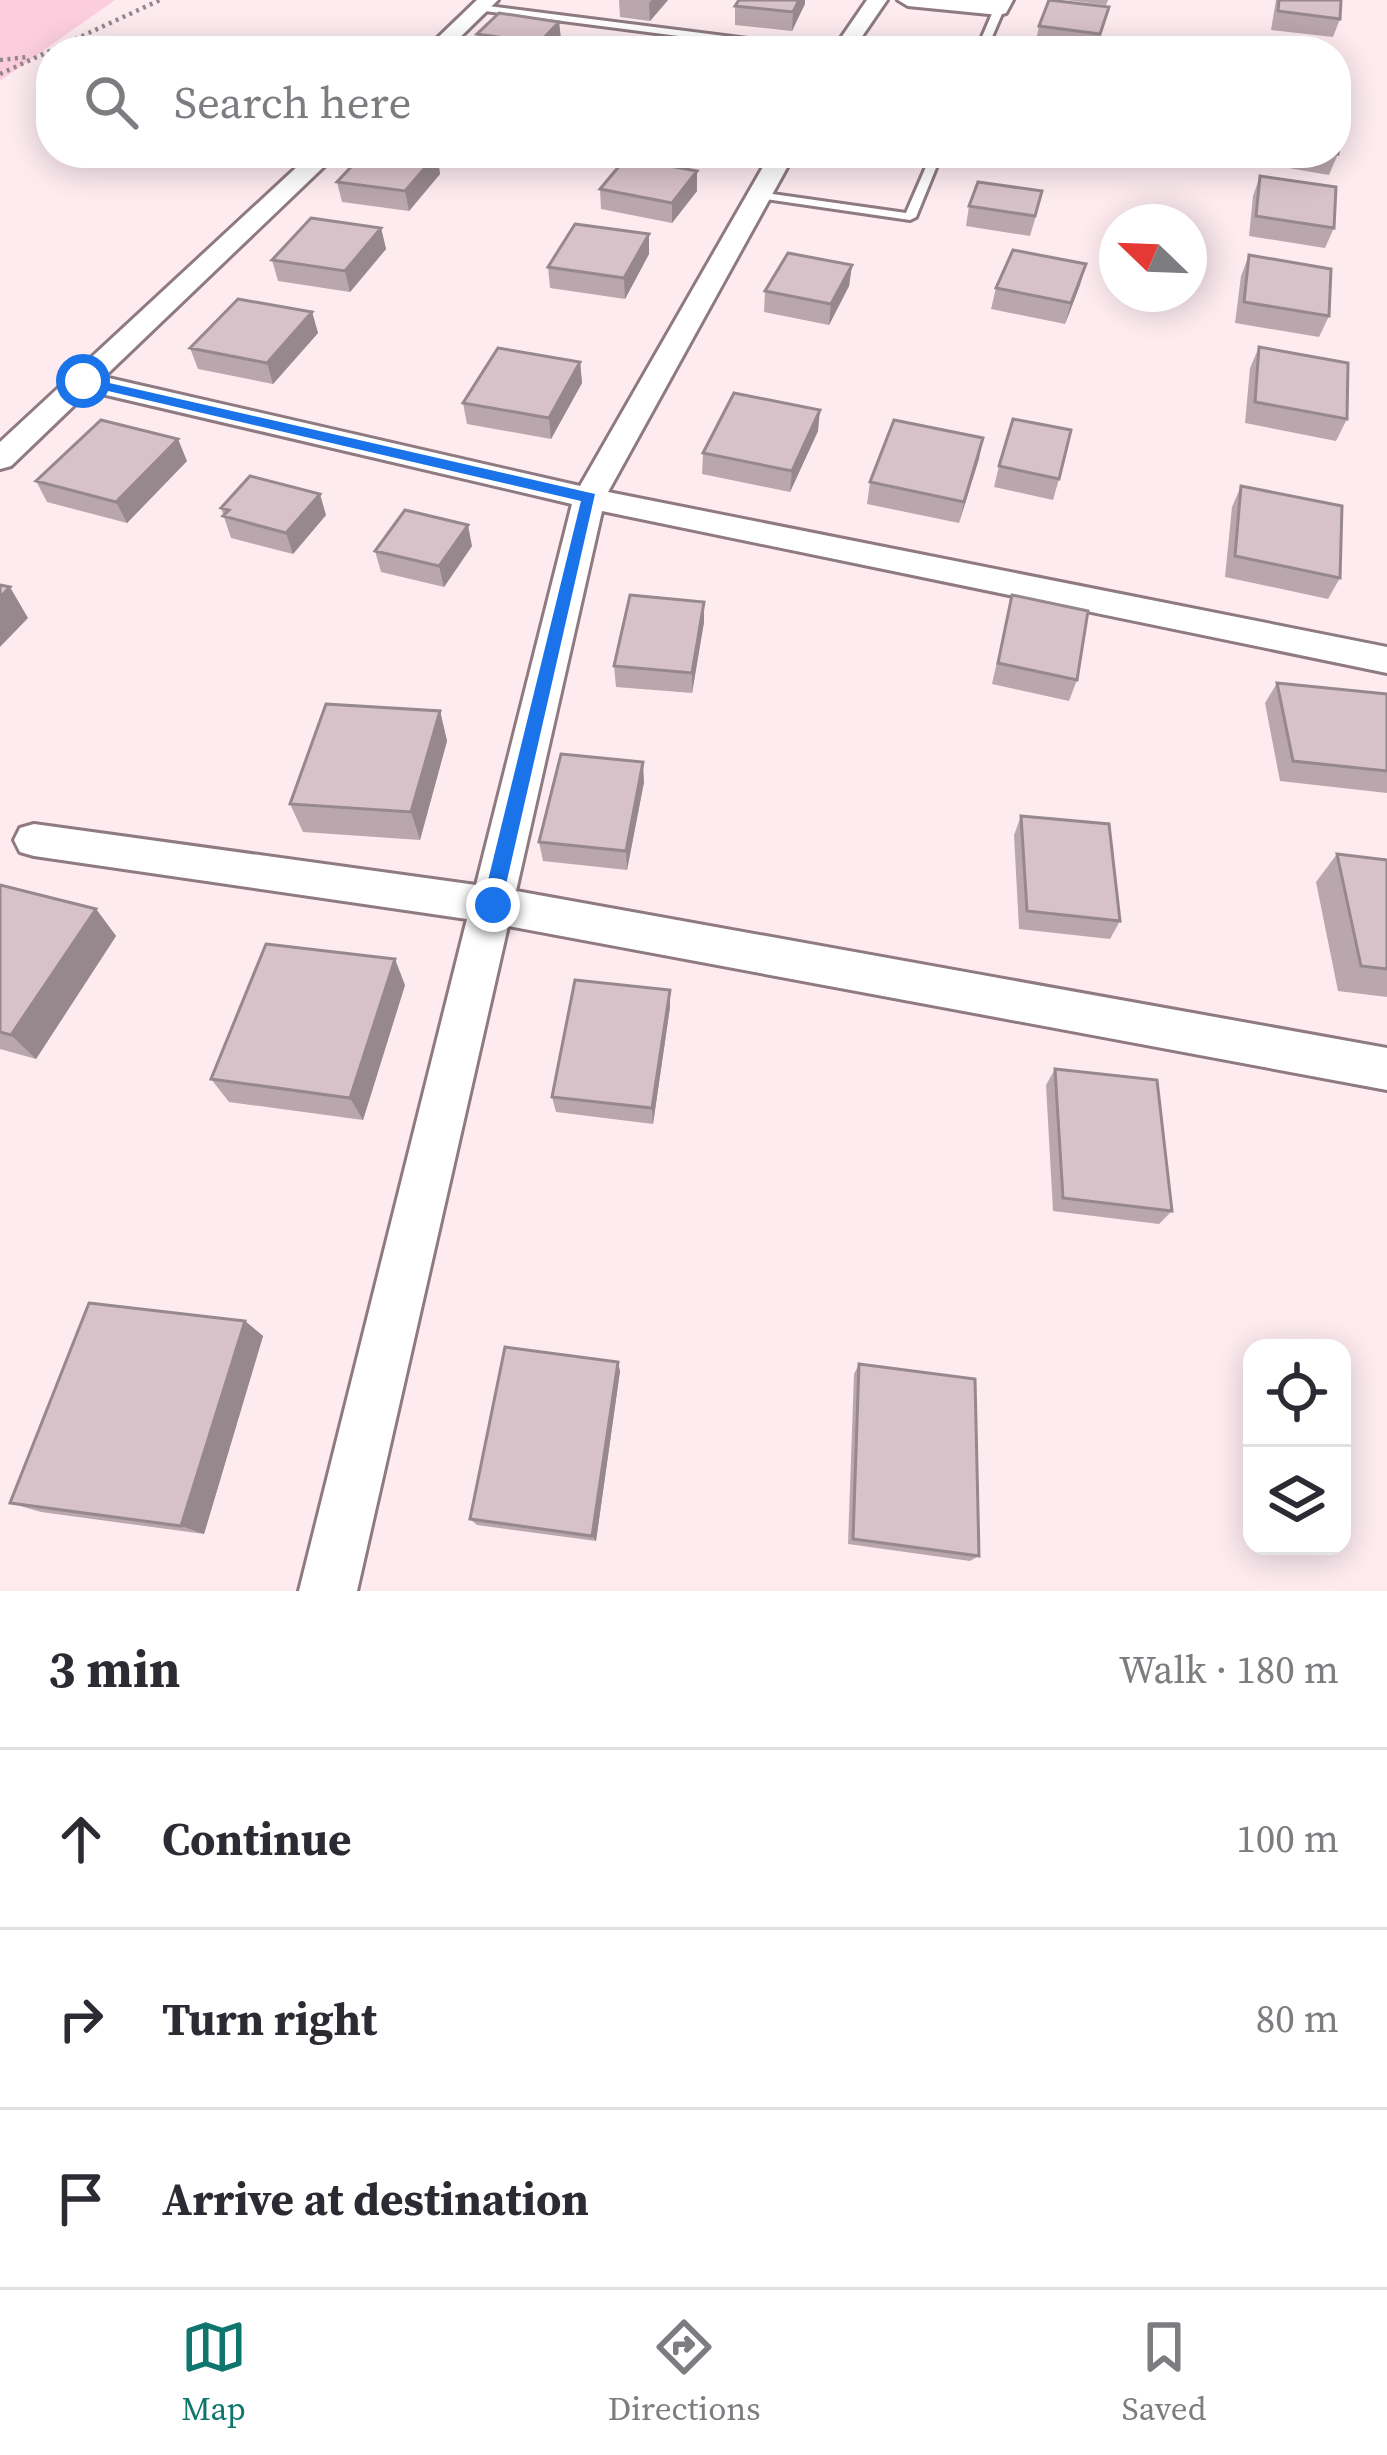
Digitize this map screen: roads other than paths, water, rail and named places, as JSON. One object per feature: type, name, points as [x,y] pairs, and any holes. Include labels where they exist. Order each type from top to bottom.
[{"type":"street","points":[[852,36],[877,0]]},
{"type":"street","points":[[908,0],[1001,5]]},
{"type":"street","points":[[450,36],[484,4]]},
{"type":"street","points":[[0,459],[310,168]]},
{"type":"street","points":[[328,1591],[589,498],[775,168]]},
{"type":"street","points":[[83,381],[589,498],[1387,660]]},
{"type":"street","points":[[34,841],[493,905],[1387,1069]]},
{"type":"lane","points":[[484,4],[712,36]]},
{"type":"lane","points":[[988,36],[1001,5]]},
{"type":"lane","points":[[759,196],[910,217],[931,168]]}]
